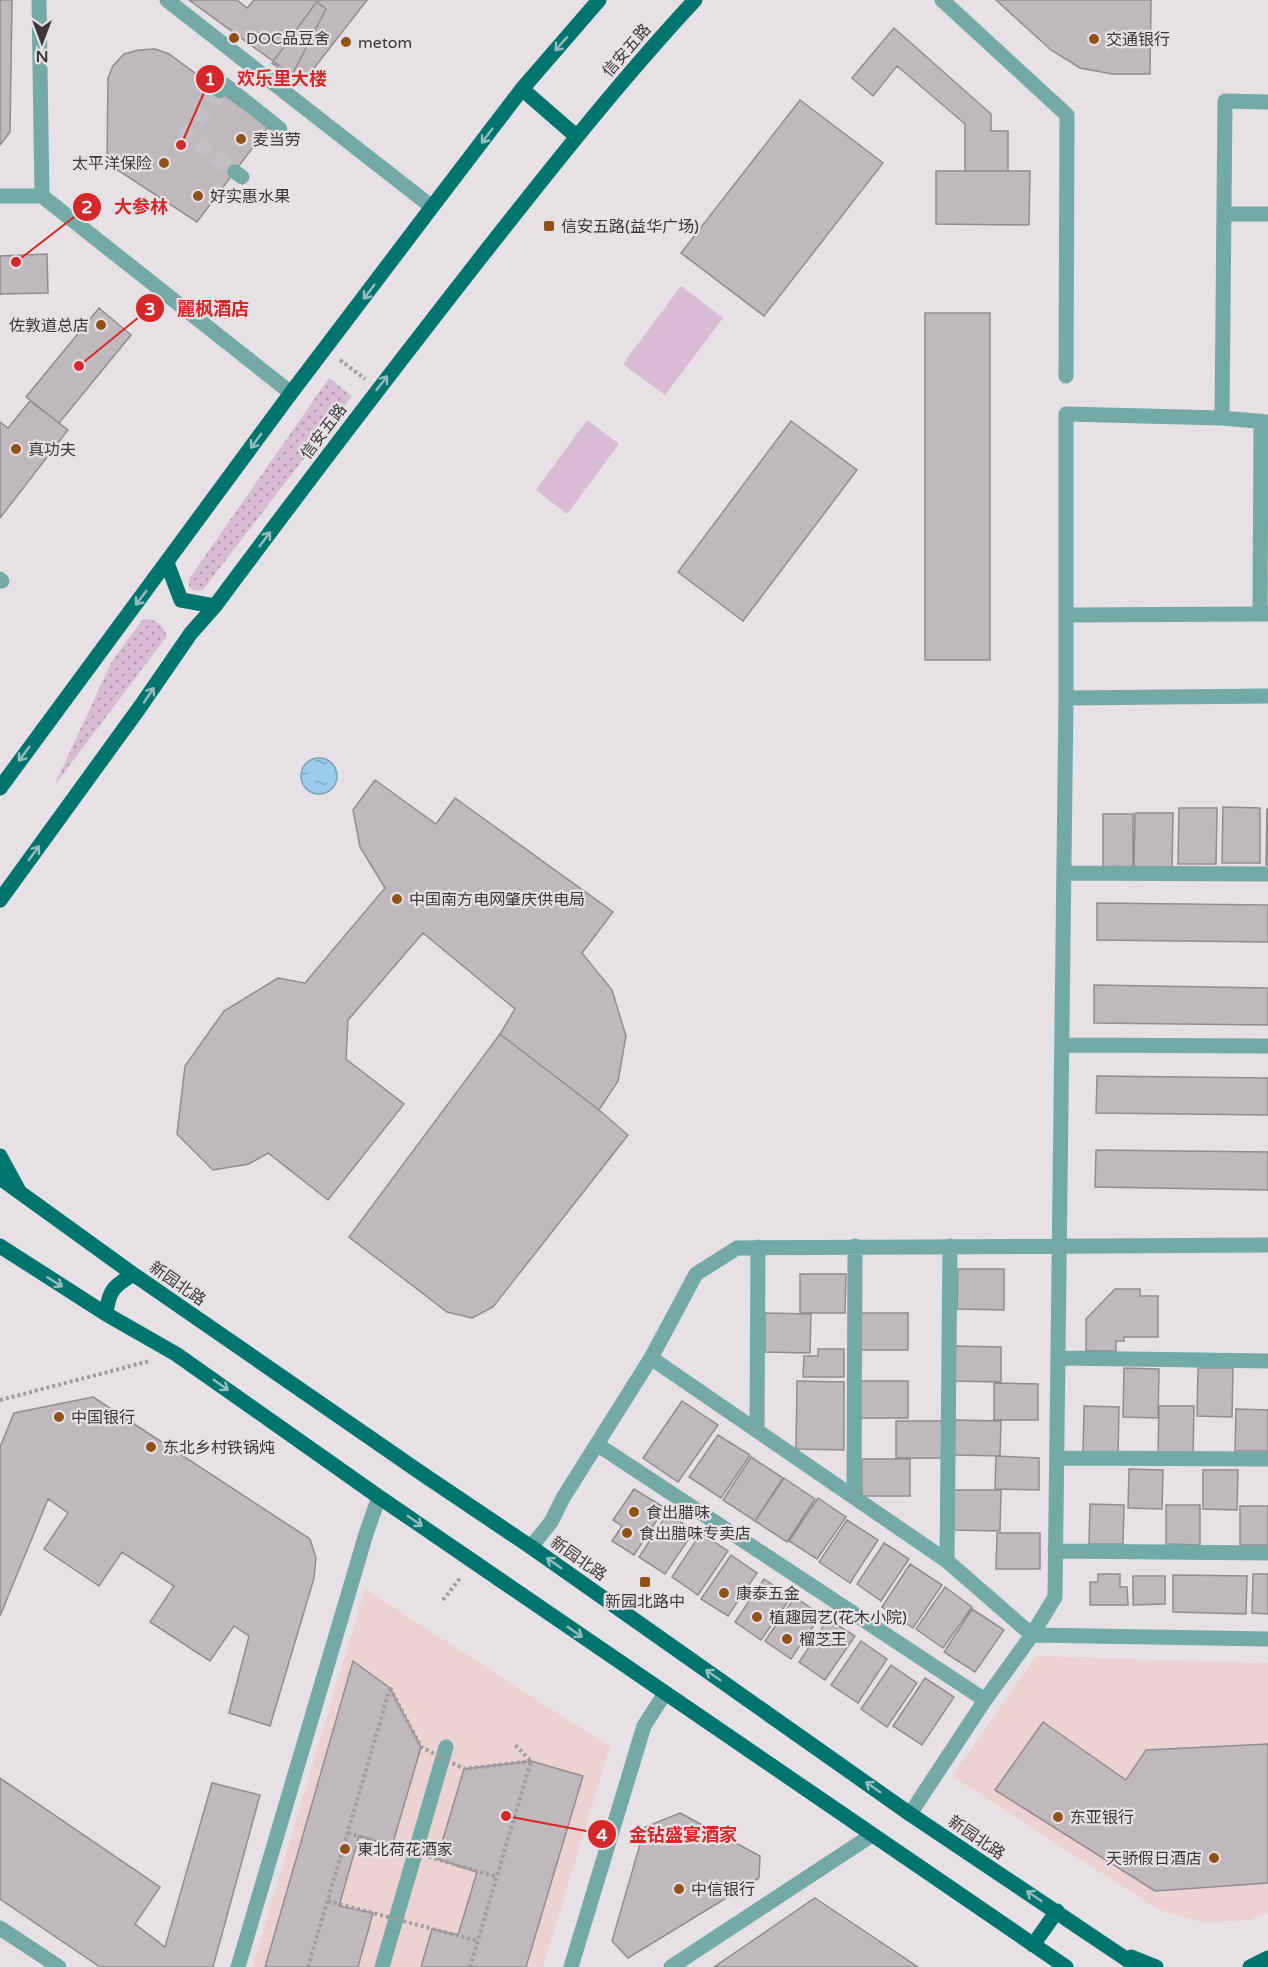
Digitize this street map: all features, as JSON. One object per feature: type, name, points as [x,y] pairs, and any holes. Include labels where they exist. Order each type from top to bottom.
[{"type":"main road","points":[[0,788],[291,393],[432,207],[522,89],[599,0]]},
{"type":"main road","name":"信安五路","points":[[0,900],[191,633],[215,606],[346,430],[576,136],[653,45],[695,0]]},
{"type":"main road","points":[[522,89],[576,136]]},
{"type":"main road","points":[[167,563],[181,600],[215,606]]},
{"type":"main road","points":[[0,1156],[20,1192]]},
{"type":"main road","name":"新园北路","points":[[0,1178],[134,1274],[423,1475],[531,1547],[910,1814],[1138,1967]]},
{"type":"main road","points":[[2,1249],[106,1314],[176,1354],[379,1497],[1066,1967]]},
{"type":"main road","points":[[106,1314],[108,1295],[115,1286],[134,1274]]},
{"type":"main road","points":[[1033,1945],[1057,1911]]},
{"type":"main road","points":[[1118,1952],[1156,1967]]},
{"type":"main road","points":[[1250,1967],[1268,1958]]},
{"type":"street","points":[[39,0],[42,196]]},
{"type":"street","points":[[167,0],[432,207]]},
{"type":"street","points":[[942,0],[1067,115],[1066,375]]},
{"type":"street","points":[[220,91],[225,85],[280,129]]},
{"type":"street","points":[[1222,418],[1226,101],[1268,102]]},
{"type":"street","points":[[0,196],[42,196],[291,393]]},
{"type":"street","points":[[1224,214],[1268,214]]},
{"type":"street","points":[[910,1814],[985,1700],[1032,1635],[1055,1597],[1066,698],[1066,615],[1066,414],[1222,418],[1264,422],[1264,614],[1066,615]]},
{"type":"street","points":[[1066,698],[1268,696]]},
{"type":"street","points":[[1064,873],[1268,874]]},
{"type":"street","points":[[1062,1045],[1268,1046]]},
{"type":"street","points":[[531,1547],[551,1522],[563,1498],[651,1359],[696,1274],[737,1248],[758,1246],[1268,1245]]},
{"type":"street","points":[[757,1430],[758,1246]]},
{"type":"street","points":[[854,1497],[855,1246]]},
{"type":"street","points":[[948,1561],[950,1246]]},
{"type":"street","points":[[651,1359],[948,1561],[1032,1635],[1268,1640]]},
{"type":"street","points":[[1058,1359],[1268,1361]]},
{"type":"street","points":[[598,1445],[985,1700]]},
{"type":"street","points":[[1057,1458],[1268,1459]]},
{"type":"street","points":[[238,1967],[366,1534],[379,1497]]},
{"type":"street","points":[[1055,1551],[1268,1553]]},
{"type":"street","points":[[572,1967],[644,1726],[665,1693]]},
{"type":"street","points":[[382,1967],[446,1747]]},
{"type":"street","points":[[671,1967],[872,1836]]},
{"type":"street","points":[[0,1928],[59,1967]]},
{"type":"path","points":[[339,359],[368,381]]},
{"type":"path","points":[[0,1400],[176,1354]]},
{"type":"path","points":[[443,1600],[472,1561]]},
{"type":"path","points":[[308,1967],[390,1688],[421,1747],[464,1769],[531,1761]]},
{"type":"path","points":[[515,1745],[531,1761]]},
{"type":"path","points":[[470,1967],[531,1761]]},
{"type":"path","points":[[348,1833],[497,1877]]},
{"type":"path","points":[[328,1901],[478,1941]]},
{"type":"shaded area","points":[[681,286],[723,318],[665,395],[623,364]]},
{"type":"shaded area","points":[[329,378],[352,396],[202,591],[193,590],[189,587],[189,579]]},
{"type":"shaded area","points":[[587,420],[619,444],[567,514],[536,490]]},
{"type":"shaded area","points":[[143,619],[158,623],[167,636],[54,786],[112,661]]},
{"type":"shaded area","points":[[365,1589],[610,1747],[543,1967],[252,1967]]},
{"type":"shaded area","points":[[1036,1656],[1268,1663],[1268,1912],[1249,1920],[1204,1923],[1157,1909],[952,1776]]},
{"type":"water","points":[[319,758],[332,763],[337,776],[332,789],[319,794],[306,789],[301,776],[306,763]]},
{"type":"building","points":[[0,0],[12,0],[10,132],[0,145]]},
{"type":"building","points":[[189,0],[237,0],[247,8],[254,0],[314,0],[326,9],[292,75]]},
{"type":"building","points":[[318,0],[367,0],[301,85],[272,63]]},
{"type":"building","name":"交通银行","points":[[996,0],[1151,0],[1150,74],[1112,74],[1080,68],[1051,50]]},
{"type":"building","points":[[894,28],[991,114],[991,131],[1008,131],[1008,171],[965,171],[965,124],[897,66],[873,96],[852,78]]},
{"type":"building","points":[[155,49],[169,54],[268,127],[197,222],[107,163],[108,78],[113,66],[124,54]]},
{"type":"building","points":[[800,100],[883,163],[764,316],[681,253]]},
{"type":"building","points":[[936,171],[1030,171],[1029,225],[936,224]]},
{"type":"building","points":[[47,254],[48,293],[0,294],[0,256]]},
{"type":"building","points":[[99,308],[131,335],[59,423],[26,397]]},
{"type":"building","points":[[925,313],[990,313],[990,660],[925,660]]},
{"type":"building","points":[[30,401],[68,430],[0,518],[0,422],[8,428]]},
{"type":"building","points":[[791,421],[857,470],[743,621],[678,572]]},
{"type":"building","points":[[375,780],[436,824],[455,798],[613,912],[582,953],[612,990],[626,1036],[618,1081],[599,1110],[500,1034],[515,1009],[423,933],[348,1020],[346,1059],[404,1104],[328,1200],[268,1153],[249,1164],[213,1170],[177,1134],[185,1066],[224,1011],[278,978],[305,983],[385,888],[360,847],[353,810]]},
{"type":"building","points":[[1223,807],[1260,808],[1260,863],[1222,863]]},
{"type":"building","points":[[1179,808],[1217,808],[1216,864],[1178,864]]},
{"type":"building","points":[[1267,809],[1268,865],[1266,865]]},
{"type":"building","points":[[1135,813],[1173,813],[1172,869],[1134,868]]},
{"type":"building","points":[[1103,814],[1133,814],[1133,867],[1103,867]]},
{"type":"building","points":[[1097,903],[1268,905],[1268,942],[1097,940]]},
{"type":"building","points":[[1094,985],[1268,988],[1268,1025],[1094,1023]]},
{"type":"building","points":[[500,1034],[628,1135],[493,1307],[472,1318],[447,1312],[349,1237]]},
{"type":"building","points":[[1097,1076],[1268,1078],[1268,1115],[1096,1113]]},
{"type":"building","points":[[1096,1150],[1268,1152],[1268,1190],[1095,1187]]},
{"type":"building","points":[[958,1269],[1004,1269],[1004,1310],[957,1309]]},
{"type":"building","points":[[800,1274],[846,1274],[845,1313],[800,1313]]},
{"type":"building","points":[[1115,1289],[1140,1289],[1140,1296],[1158,1296],[1158,1337],[1124,1337],[1124,1341],[1116,1341],[1116,1351],[1086,1351],[1086,1319]]},
{"type":"building","points":[[765,1313],[811,1314],[810,1353],[765,1352]]},
{"type":"building","points":[[860,1313],[908,1313],[908,1350],[860,1350]]},
{"type":"building","points":[[955,1346],[1001,1347],[1001,1382],[954,1381]]},
{"type":"building","points":[[818,1349],[844,1349],[844,1377],[803,1377],[804,1356],[818,1356]]},
{"type":"building","points":[[1124,1368],[1159,1369],[1158,1418],[1123,1417]]},
{"type":"building","points":[[1198,1368],[1233,1368],[1232,1417],[1197,1416]]},
{"type":"building","points":[[797,1381],[844,1382],[844,1450],[796,1449]]},
{"type":"building","points":[[860,1381],[908,1381],[908,1418],[860,1418]]},
{"type":"building","points":[[994,1383],[1038,1384],[1038,1420],[994,1420]]},
{"type":"building","points":[[93,1397],[310,1539],[316,1558],[314,1578],[270,1726],[229,1713],[249,1636],[234,1626],[210,1661],[150,1622],[174,1586],[122,1552],[99,1586],[44,1549],[68,1513],[48,1499],[0,1616],[0,1447],[14,1413]]},
{"type":"building","points":[[682,1401],[718,1425],[678,1482],[643,1458]]},
{"type":"building","points":[[1084,1406],[1119,1407],[1118,1456],[1083,1455]]},
{"type":"building","points":[[1159,1406],[1194,1406],[1193,1455],[1158,1455]]},
{"type":"building","points":[[1236,1409],[1268,1410],[1268,1451],[1235,1451]]},
{"type":"building","points":[[954,1420],[1001,1421],[1000,1456],[954,1455]]},
{"type":"building","points":[[896,1421],[945,1421],[945,1458],[896,1458]]},
{"type":"building","points":[[718,1435],[750,1455],[721,1498],[689,1477]]},
{"type":"building","points":[[996,1456],[1039,1458],[1039,1490],[995,1489]]},
{"type":"building","points":[[751,1457],[783,1478],[755,1521],[723,1500]]},
{"type":"building","points":[[862,1459],[910,1459],[910,1496],[862,1496]]},
{"type":"building","points":[[1129,1469],[1163,1470],[1162,1509],[1128,1508]]},
{"type":"building","points":[[1203,1470],[1238,1470],[1237,1510],[1203,1509]]},
{"type":"building","points":[[784,1478],[815,1499],[787,1542],[755,1521]]},
{"type":"building","points":[[634,1489],[665,1508],[634,1555],[612,1541],[622,1526],[613,1520]]},
{"type":"building","points":[[954,1490],[1001,1490],[1000,1531],[954,1530]]},
{"type":"building","points":[[818,1498],[846,1517],[817,1559],[789,1541]]},
{"type":"building","points":[[1090,1504],[1124,1505],[1123,1544],[1089,1544]]},
{"type":"building","points":[[1166,1505],[1200,1505],[1200,1545],[1166,1544]]},
{"type":"building","points":[[1240,1506],[1268,1506],[1268,1545],[1240,1545]]},
{"type":"building","points":[[668,1513],[694,1531],[665,1574],[639,1557]]},
{"type":"building","points":[[847,1520],[878,1540],[850,1583],[819,1562]]},
{"type":"building","points":[[701,1533],[728,1551],[698,1595],[672,1577]]},
{"type":"building","points":[[997,1533],[1040,1533],[1040,1569],[996,1569]]},
{"type":"building","points":[[884,1543],[909,1559],[881,1601],[857,1584]]},
{"type":"building","points":[[731,1555],[757,1573],[728,1616],[701,1599]]},
{"type":"building","points":[[910,1564],[942,1585],[913,1628],[882,1607]]},
{"type":"building","points":[[1098,1574],[1120,1574],[1120,1587],[1127,1587],[1128,1605],[1090,1605],[1090,1582],[1098,1582]]},
{"type":"building","points":[[1253,1574],[1268,1574],[1268,1614],[1252,1613]]},
{"type":"building","points":[[1173,1575],[1247,1576],[1246,1614],[1173,1612]]},
{"type":"building","points":[[1133,1576],[1165,1576],[1165,1604],[1133,1605]]},
{"type":"building","points":[[764,1579],[791,1597],[761,1640],[735,1622]]},
{"type":"building","points":[[945,1587],[972,1607],[943,1648],[916,1629]]},
{"type":"building","points":[[795,1597],[821,1615],[791,1659],[765,1641]]},
{"type":"building","points":[[972,1609],[1004,1630],[975,1672],[944,1652]]},
{"type":"building","points":[[828,1619],[855,1636],[825,1680],[799,1662]]},
{"type":"building","points":[[861,1641],[887,1659],[858,1703],[831,1685]]},
{"type":"building","points":[[353,1661],[390,1688],[421,1747],[392,1846],[359,1836],[339,1906],[373,1913],[358,1967],[265,1967]]},
{"type":"building","points":[[891,1665],[917,1683],[887,1727],[861,1709]]},
{"type":"building","points":[[925,1678],[954,1697],[922,1745],[893,1726]]},
{"type":"building","points":[[1043,1722],[1126,1780],[1146,1750],[1268,1744],[1268,1883],[1155,1891],[995,1790]]},
{"type":"building","points":[[531,1761],[583,1776],[526,1967],[421,1967],[432,1929],[458,1935],[477,1872],[437,1859],[464,1769]]},
{"type":"building","points":[[0,1778],[160,1887],[135,1924],[165,1947],[212,1783],[260,1795],[213,1967],[100,1967],[0,1899]]},
{"type":"building","points":[[680,1813],[760,1856],[759,1878],[628,1958],[612,1941],[645,1827]]},
{"type":"building","points":[[815,1898],[918,1967],[714,1967]]},
{"type":"tunnel","points":[[220,91],[186,133],[235,172]]},
{"type":"place","name":"DOC品豆舍","points":[[234,38]]},
{"type":"place","name":"交通银行","points":[[1094,39]]},
{"type":"place","name":"metom","points":[[346,42]]},
{"type":"place","name":"麦当劳","points":[[241,139]]},
{"type":"place","name":"欢乐里大楼","points":[[181,145]]},
{"type":"place","name":"太平洋保险","points":[[164,163]]},
{"type":"place","name":"好实惠水果","points":[[198,196]]},
{"type":"place","name":"信安五路(益华广场)","points":[[549,226]]},
{"type":"place","name":"大参林","points":[[16,262]]},
{"type":"place","name":"佐敦道总店","points":[[101,325]]},
{"type":"place","name":"麗枫酒店","points":[[79,366]]},
{"type":"place","name":"真功夫","points":[[16,449]]},
{"type":"place","name":"中国南方电网肇庆供电局","points":[[397,899]]},
{"type":"place","name":"中国银行","points":[[59,1417]]},
{"type":"place","name":"东北乡村铁锅炖","points":[[151,1447]]},
{"type":"place","name":"食出腊味","points":[[634,1512]]},
{"type":"place","name":"食出腊味专卖店","points":[[627,1533]]},
{"type":"place","name":"新园北路中","points":[[645,1582]]},
{"type":"place","name":"康泰五金","points":[[724,1593]]},
{"type":"place","name":"植趣园艺(花木小院)","points":[[757,1617]]},
{"type":"place","name":"榴芝王","points":[[787,1639]]},
{"type":"place","name":"金钻盛宴酒家","points":[[506,1816]]},
{"type":"place","name":"东亚银行","points":[[1058,1817]]},
{"type":"place","name":"東北荷花酒家","points":[[345,1849]]},
{"type":"place","name":"天骄假日酒店","points":[[1214,1858]]},
{"type":"place","name":"中信银行","points":[[679,1889]]}]
